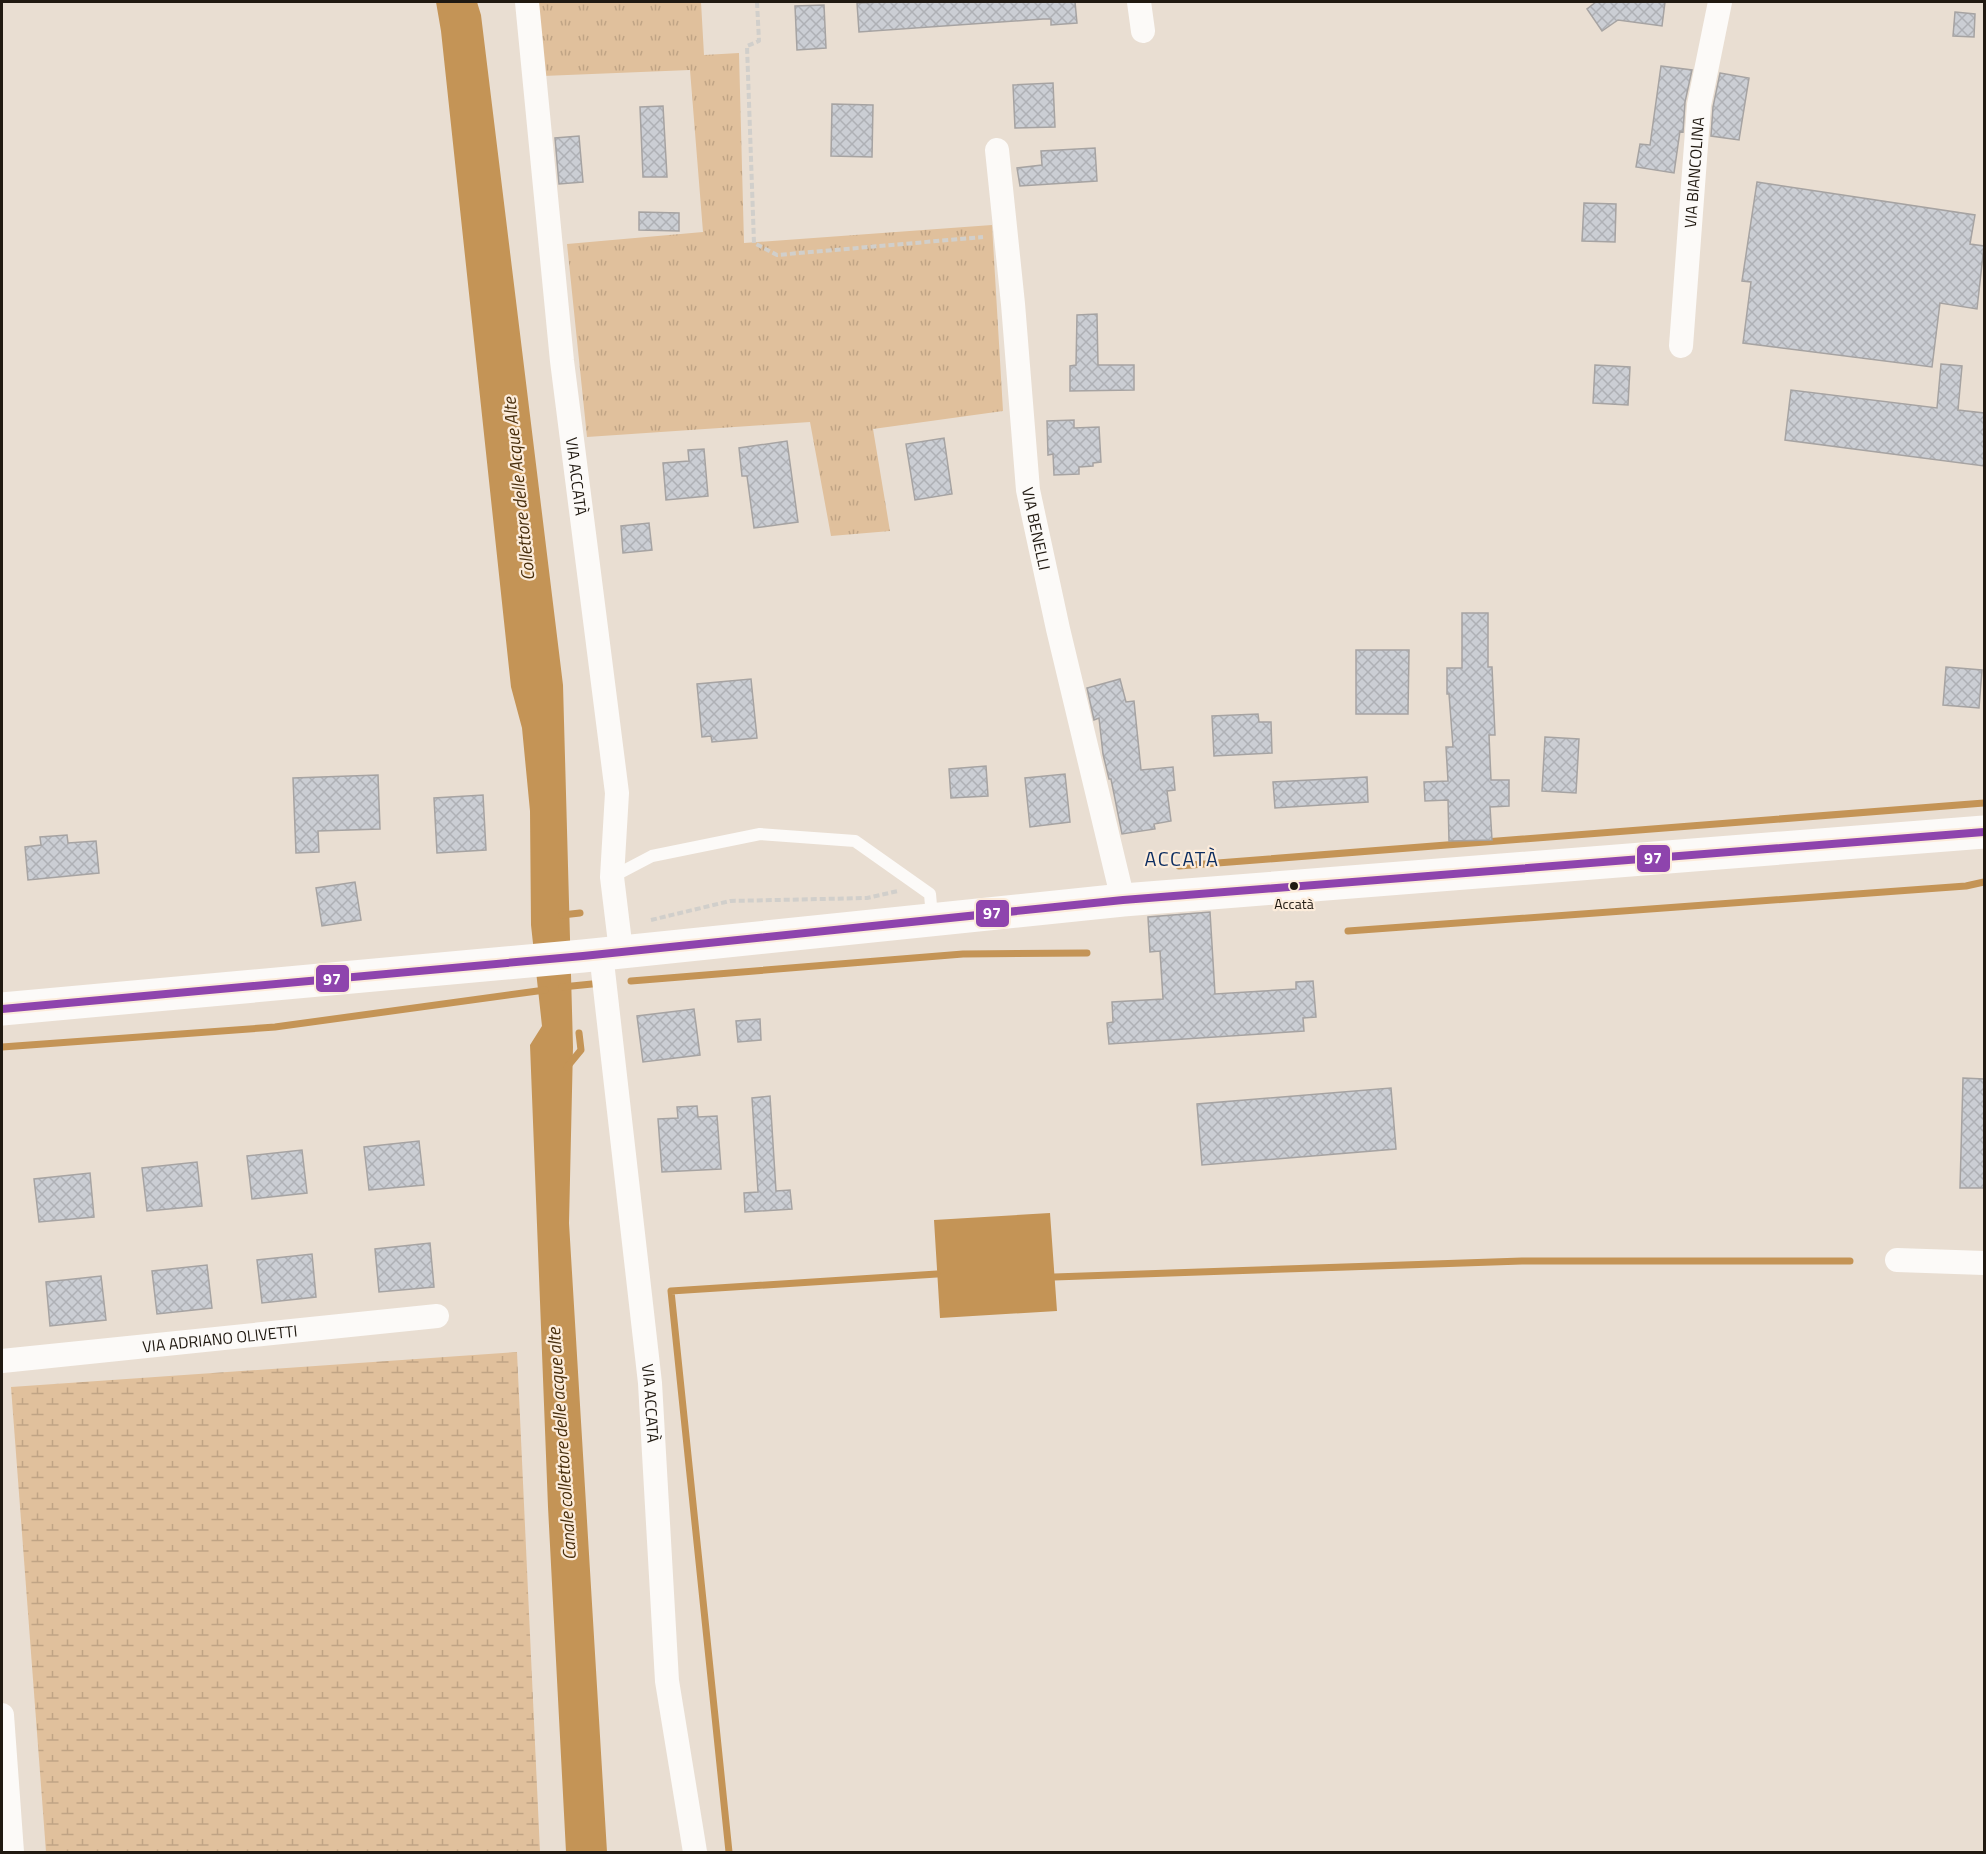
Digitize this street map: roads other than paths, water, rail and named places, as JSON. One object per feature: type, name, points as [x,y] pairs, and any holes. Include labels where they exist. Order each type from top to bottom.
[{"type":"main road","points":[[2,1009],[515,962],[1123,900],[1984,832]]},
{"type":"street","name":"VIA ACCATÀ","points":[[527,2],[561,361],[617,793],[612,877],[602,953],[651,1383],[667,1681],[695,1852]]},
{"type":"street","points":[[1139,2],[1143,31]]},
{"type":"street","name":"VIA BIANCOLINA","points":[[1681,346],[1699,105],[1720,2]]},
{"type":"street","name":"VIA BENELLI","points":[[997,150],[1013,304],[1028,490],[1058,629],[1123,900]]},
{"type":"street","points":[[1896,1260],[1984,1263]]},
{"type":"street","name":"VIA ADRIANO OLIVETTI","points":[[2,1361],[437,1316]]},
{"type":"street","points":[[2,1715],[12,1852]]},
{"type":"lane","points":[[612,877],[652,856],[760,834],[855,841],[930,894],[932,918]]},
{"type":"water","points":[[436,2],[477,2],[481,15],[563,685],[573,1047],[569,1223],[607,1852],[566,1852],[548,1507],[530,1045],[542,1026],[531,925],[530,811],[522,728],[511,687],[441,31]]},
{"type":"water","points":[[1050,1213],[1057,1311],[940,1318],[934,1220]]},
{"type":"waterway","points":[[1179,866],[1984,803]]},
{"type":"waterway","points":[[1348,931],[1966,886],[1984,882]]},
{"type":"waterway","points":[[562,915],[580,913]]},
{"type":"waterway","points":[[631,981],[963,954],[1087,953]]},
{"type":"waterway","points":[[562,987],[592,984]]},
{"type":"waterway","points":[[2,1047],[275,1027],[545,990]]},
{"type":"waterway","points":[[567,1067],[581,1050],[579,1033]]},
{"type":"waterway","points":[[1054,1277],[1522,1261],[1850,1261]]},
{"type":"waterway","points":[[729,1852],[671,1291],[937,1274]]},
{"type":"place","name":"Accatà","points":[[1294,886]]},
{"type":"district","name":"ACCATÀ","points":[[1182,859]]},
{"type":"water label","name":"Collettore delle Acque Alte","points":[[519,489]]},
{"type":"water label","name":"Canale collettore delle acque alte","points":[[562,1444]]}]
